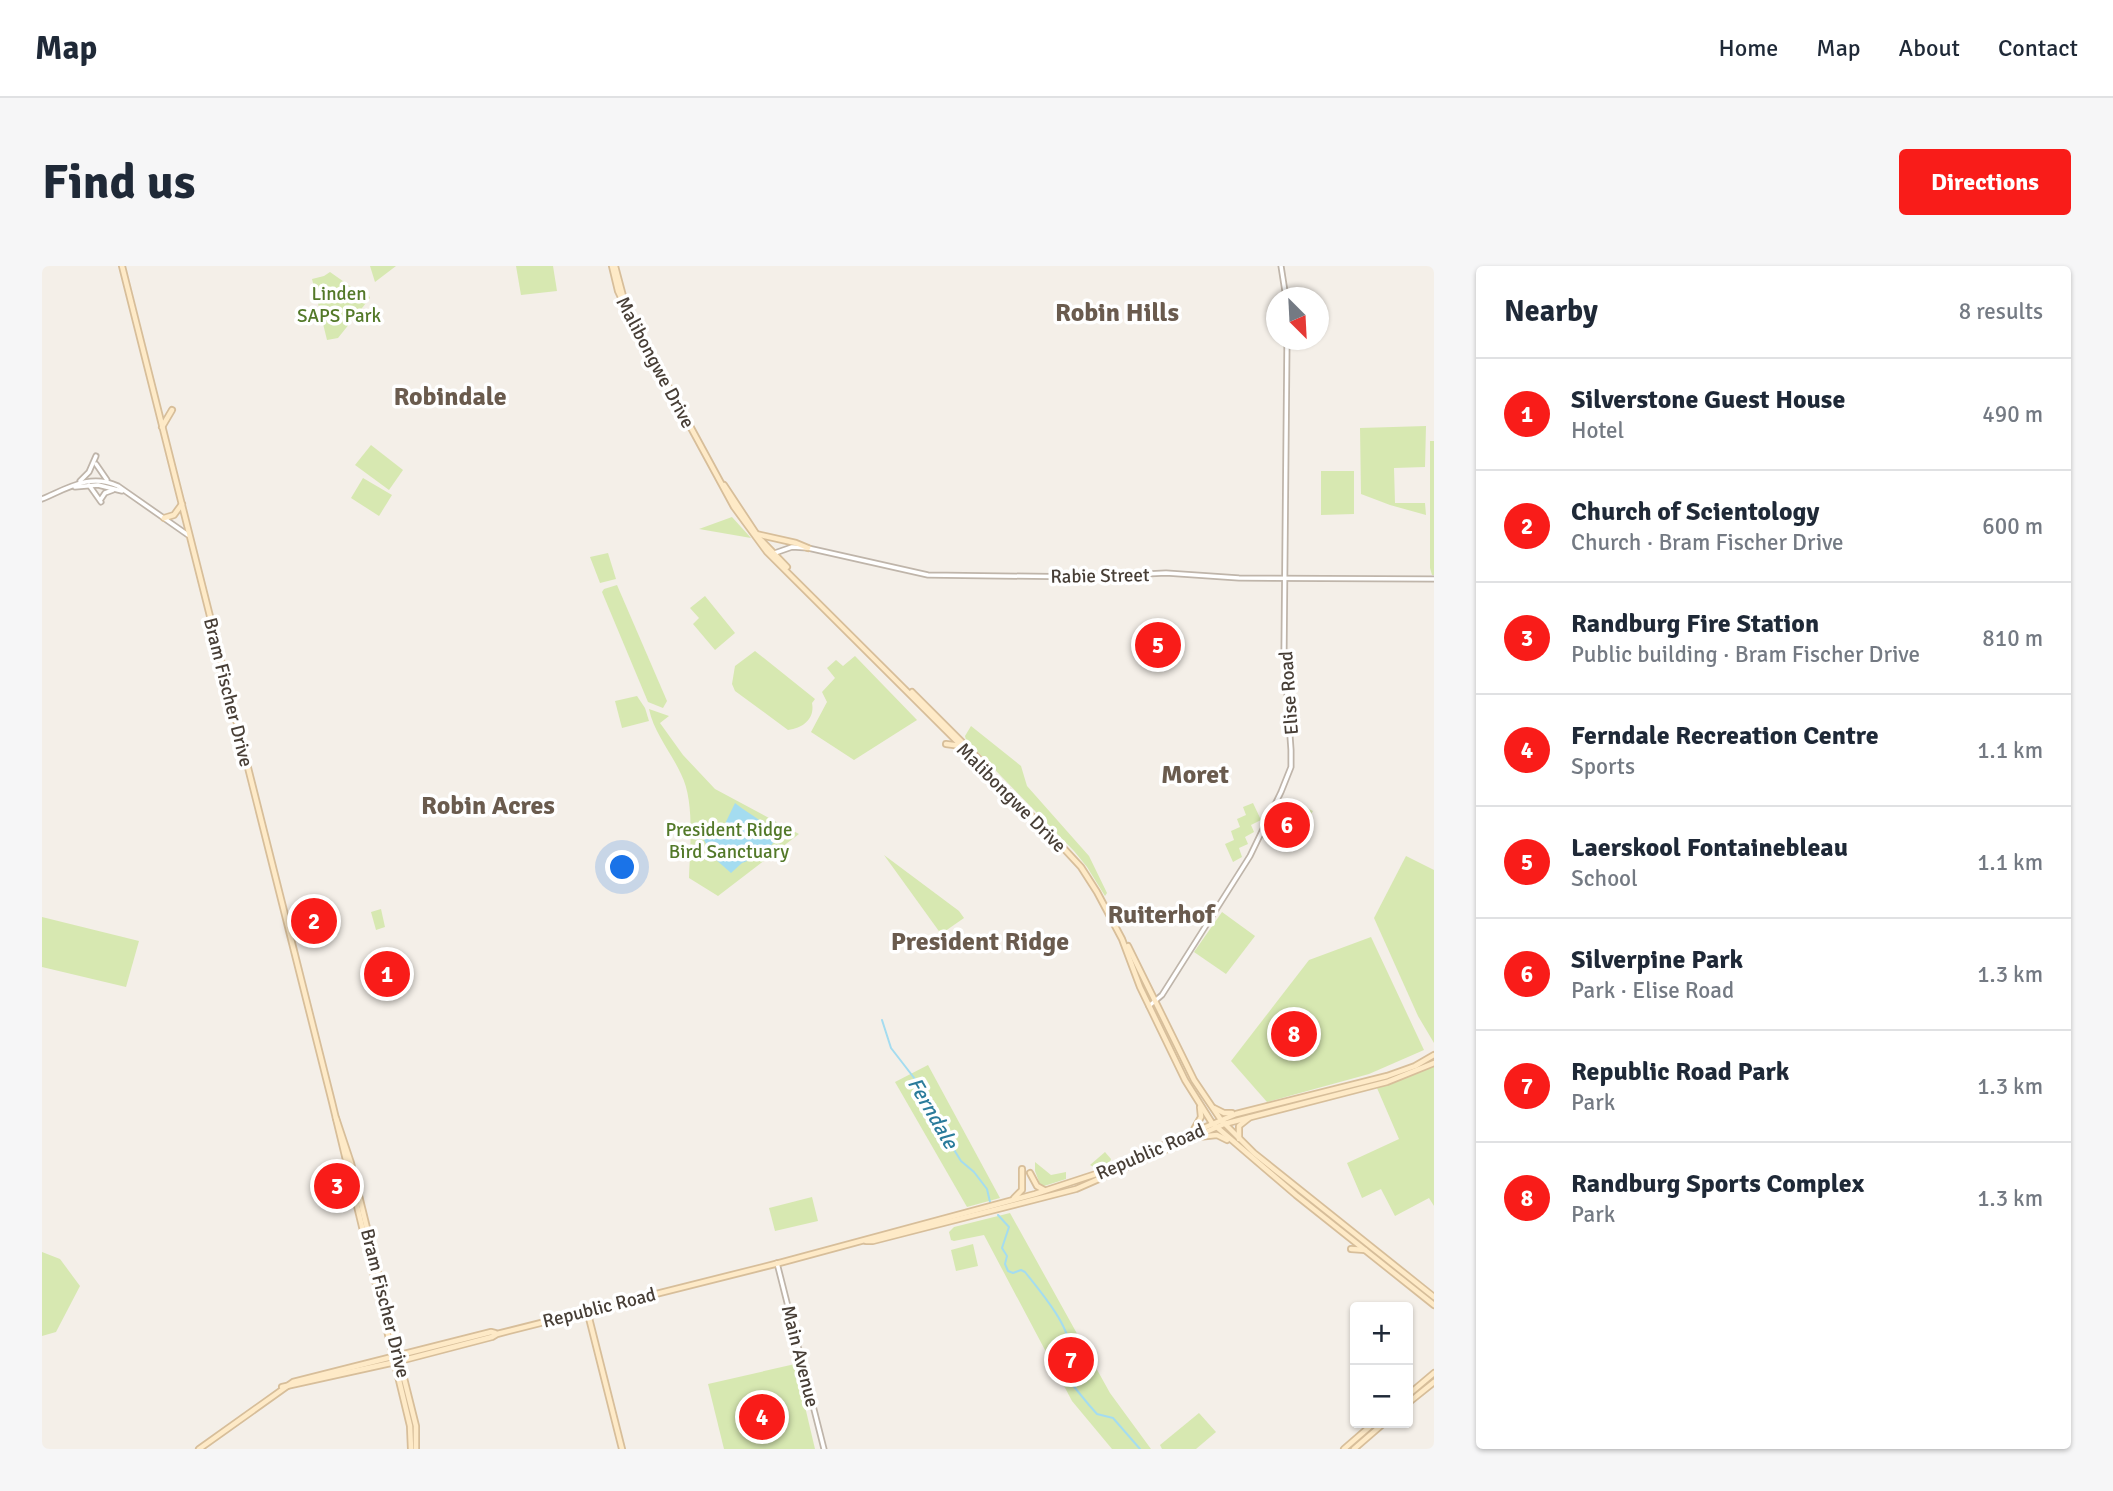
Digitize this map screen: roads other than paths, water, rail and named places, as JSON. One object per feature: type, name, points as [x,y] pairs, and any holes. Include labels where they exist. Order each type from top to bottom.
[{"type":"main road","name":"Bram Fischer Drive","points":[[122,266],[336,1118],[351,1163],[397,1362],[415,1426],[414,1449]]},
{"type":"main road","name":"Malibongwe Drive","points":[[614,266],[621,291],[631,312],[716,470],[755,533],[772,554],[962,744],[1085,872],[1122,939],[1149,1006],[1198,1103],[1215,1126],[1434,1305]]},
{"type":"main road","name":"Malibongwe Drive","points":[[614,266],[622,300],[744,524],[1086,871],[1108,908],[1194,1080],[1222,1122],[1239,1139],[1434,1297]]},
{"type":"main road","points":[[162,427],[172,410]]},
{"type":"main road","points":[[164,519],[174,515],[182,504]]},
{"type":"main road","points":[[755,533],[796,542],[808,548]]},
{"type":"main road","points":[[947,732],[945,744],[962,744],[963,733]]},
{"type":"main road","name":"Republic Road","points":[[282,1387],[397,1362],[1047,1191],[1193,1135],[1236,1114],[1387,1076],[1415,1066],[1434,1055]]},
{"type":"main road","name":"Republic Road","points":[[1222,1122],[1387,1082],[1434,1063]]},
{"type":"main road","points":[[1208,1102],[1218,1111],[1236,1114]]},
{"type":"main road","points":[[1198,1103],[1201,1117],[1193,1135],[1217,1135],[1234,1144]]},
{"type":"main road","points":[[1239,1139],[1238,1129],[1241,1124],[1260,1114]]},
{"type":"main road","name":"Republic Road","points":[[863,1240],[873,1241],[1076,1189],[1193,1135]]},
{"type":"main road","points":[[1004,1203],[1020,1194],[1023,1187],[1022,1169]]},
{"type":"main road","points":[[1030,1172],[1037,1186],[1047,1191]]},
{"type":"main road","points":[[1349,1237],[1352,1249],[1366,1250]]},
{"type":"main road","points":[[587,1310],[622,1449]]},
{"type":"main road","name":"Republic Road","points":[[199,1449],[282,1387],[320,1374],[491,1332],[497,1334]]},
{"type":"main road","points":[[1413,1391],[1434,1373]]},
{"type":"main road","points":[[1413,1399],[1434,1382]]},
{"type":"main road","points":[[1344,1449],[1368,1428]]},
{"type":"main road","points":[[1354,1449],[1378,1428]]},
{"type":"street","points":[[1281,266],[1284,287]]},
{"type":"street","name":"Elise Road","points":[[1155,1003],[1250,856],[1288,775],[1292,750],[1284,652],[1287,350]]},
{"type":"street","points":[[73,487],[89,472],[96,456]]},
{"type":"street","points":[[96,464],[111,483],[190,536]]},
{"type":"street","points":[[78,482],[111,483]]},
{"type":"street","points":[[42,499],[73,487],[98,482],[124,492]]},
{"type":"street","points":[[89,485],[101,501],[106,492],[115,489]]},
{"type":"street","name":"Rabie Street","points":[[772,554],[792,547],[808,548],[928,575],[1086,577],[1166,573],[1286,578],[1434,579]]},
{"type":"street","points":[[1149,1006],[1155,1003]]},
{"type":"street","name":"Main Avenue","points":[[777,1263],[824,1449]]},
{"type":"water","points":[[735,803],[765,824],[778,837],[763,855],[742,863],[731,873],[714,858],[704,840],[724,826]]},
{"type":"waterway","name":"Ferndale","points":[[882,1020],[891,1048],[925,1092],[948,1140],[961,1161],[987,1189],[990,1202]]},
{"type":"waterway","name":"Ferndale","points":[[998,1215],[1009,1227],[1002,1248],[1007,1256],[1005,1264],[1008,1271],[1025,1272],[1053,1309],[1065,1331],[1068,1349],[1060,1363],[1062,1372],[1097,1414],[1113,1418],[1140,1449]]},
{"type":"place","name":"Laerskool Fontainebleau","points":[[1158,645]]},
{"type":"place","name":"Silverpine Park","points":[[1287,825]]},
{"type":"place","name":"Church of Scientology","points":[[314,921]]},
{"type":"place","name":"Silverstone Guest House","points":[[387,974]]},
{"type":"place","name":"Randburg Sports Complex","points":[[1294,1034]]},
{"type":"place","name":"Randburg Fire Station","points":[[337,1186]]},
{"type":"place","name":"Republic Road Park","points":[[1071,1360]]},
{"type":"place","name":"Ferndale Recreation Centre","points":[[762,1417]]},
{"type":"district","name":"Robin Hills","points":[[1117,312]]},
{"type":"district","name":"Robindale","points":[[450,396]]},
{"type":"district","name":"Moret","points":[[1195,774]]},
{"type":"district","name":"Robin Acres","points":[[488,805]]},
{"type":"district","name":"Ruiterhof","points":[[1161,914]]},
{"type":"district","name":"President Ridge","points":[[980,941]]},
{"type":"park label","name":"Linden SAPS Park","points":[[339,304]]},
{"type":"park label","name":"President Ridge Bird Sanctuary","points":[[729,840]]}]
